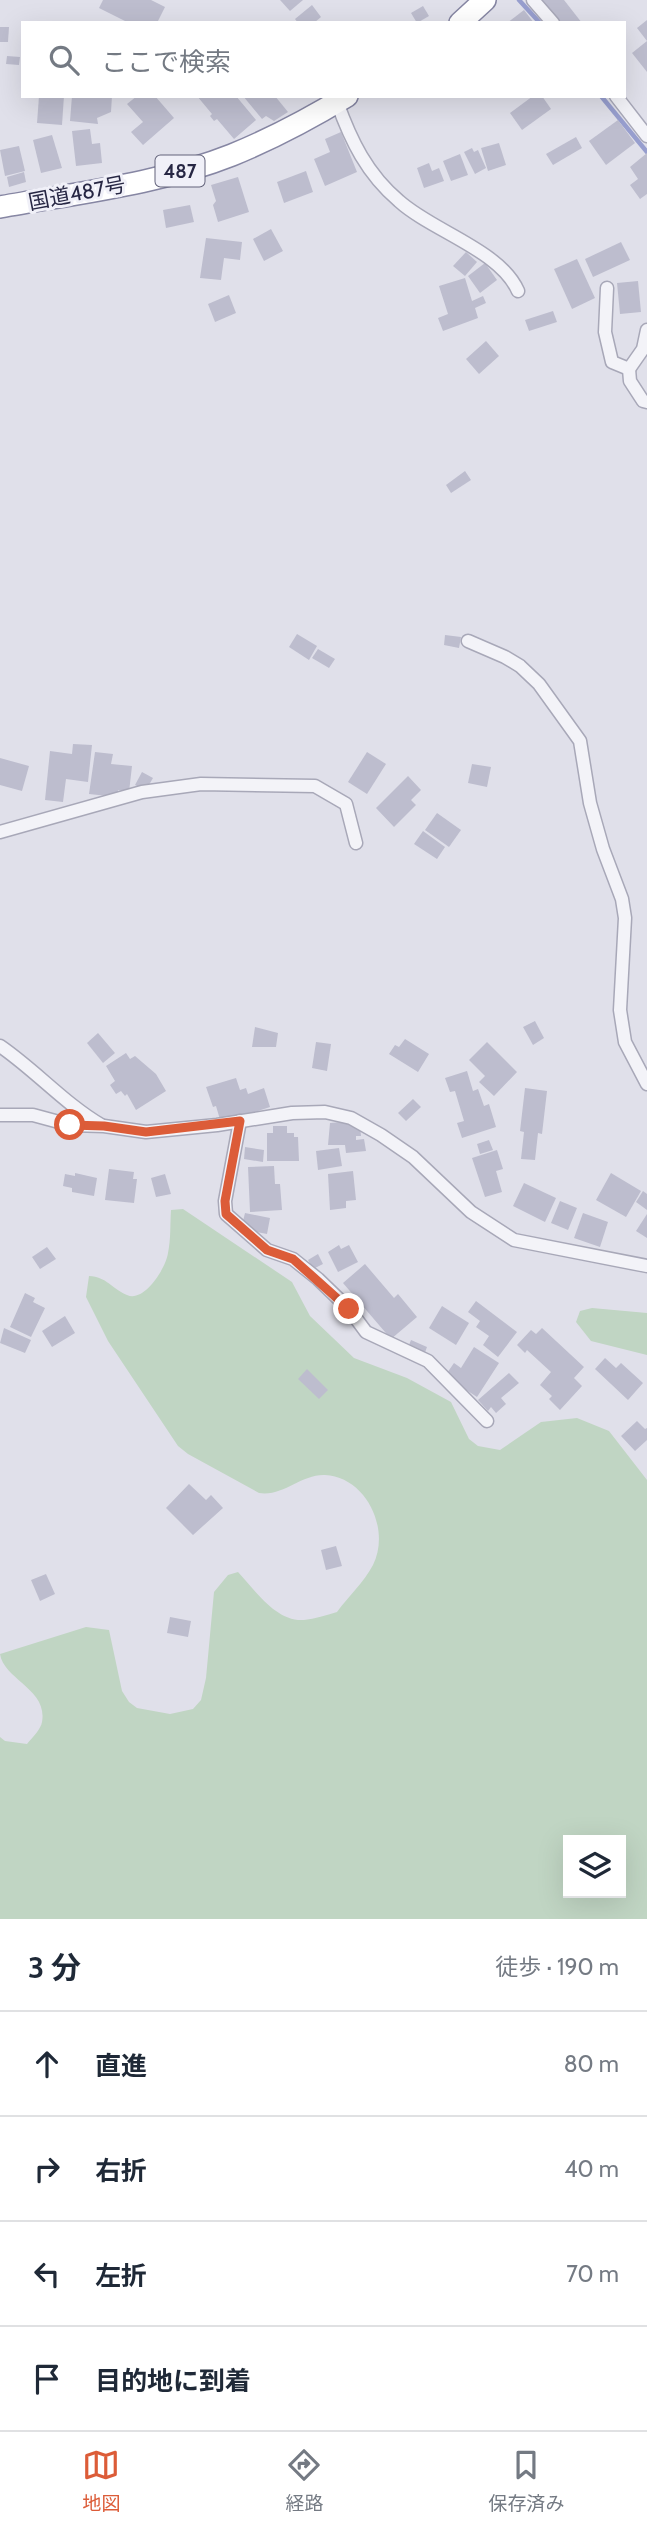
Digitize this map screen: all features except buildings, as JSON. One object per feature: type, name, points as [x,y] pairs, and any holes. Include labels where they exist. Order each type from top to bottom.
[{"type":"highway","points":[[462,21],[485,0]]},
{"type":"highway","name":"国道487号","points":[[0,207],[159,177],[230,156],[342,99]]},
{"type":"street","points":[[533,0],[551,21]]},
{"type":"street","points":[[618,98],[647,136]]},
{"type":"street","points":[[342,99],[349,137],[371,174],[400,203],[490,259],[512,278],[518,291]]},
{"type":"street","points":[[607,288],[605,332],[612,362],[629,369]]},
{"type":"street","points":[[647,330],[643,349],[629,369],[630,381],[643,401],[647,402]]},
{"type":"street","points":[[468,641],[520,666],[539,684],[580,741],[590,803],[603,849],[622,899],[625,944],[620,1010],[625,1042],[647,1084]]},
{"type":"street","points":[[0,832],[142,792],[201,784],[263,784],[315,786],[346,804],[356,843]]},
{"type":"street","points":[[0,1046],[27,1064],[84,1115],[104,1126]]},
{"type":"street","points":[[0,1115],[33,1115],[70,1125],[104,1126],[146,1132],[292,1113],[325,1112],[351,1118],[412,1157],[471,1212],[514,1240],[647,1266]]},
{"type":"street","points":[[240,1121],[225,1201],[226,1214],[267,1250],[293,1259],[318,1279],[349,1309],[366,1332],[428,1361],[487,1421]]},
{"type":"green space","points":[[183,1209],[292,1282],[310,1316],[354,1358],[407,1378],[451,1402],[469,1439],[478,1446],[500,1450],[541,1422],[577,1418],[609,1431],[647,1480],[647,1919],[0,1919],[0,1737],[5,1741],[27,1744],[41,1725],[42,1711],[39,1701],[9,1671],[0,1654],[86,1627],[109,1630],[122,1691],[129,1702],[137,1708],[170,1714],[193,1709],[201,1700],[206,1678],[214,1592],[228,1575],[238,1572],[275,1610],[284,1616],[304,1620],[337,1612],[361,1583],[373,1565],[378,1551],[377,1521],[371,1507],[363,1495],[340,1478],[316,1476],[276,1492],[259,1493],[178,1446],[108,1341],[86,1297],[89,1276],[105,1281],[127,1295],[140,1294],[159,1275],[170,1242],[171,1210]]},
{"type":"green space","points":[[592,1308],[647,1313],[647,1355],[591,1341],[576,1322],[580,1311]]},
{"type":"waterway","points":[[519,0],[538,21]]},
{"type":"waterway","points":[[603,98],[647,152]]},
{"type":"route","points":[[70,1125],[104,1126],[146,1132],[240,1121],[225,1201],[226,1214],[267,1250],[293,1259],[349,1309]]}]
